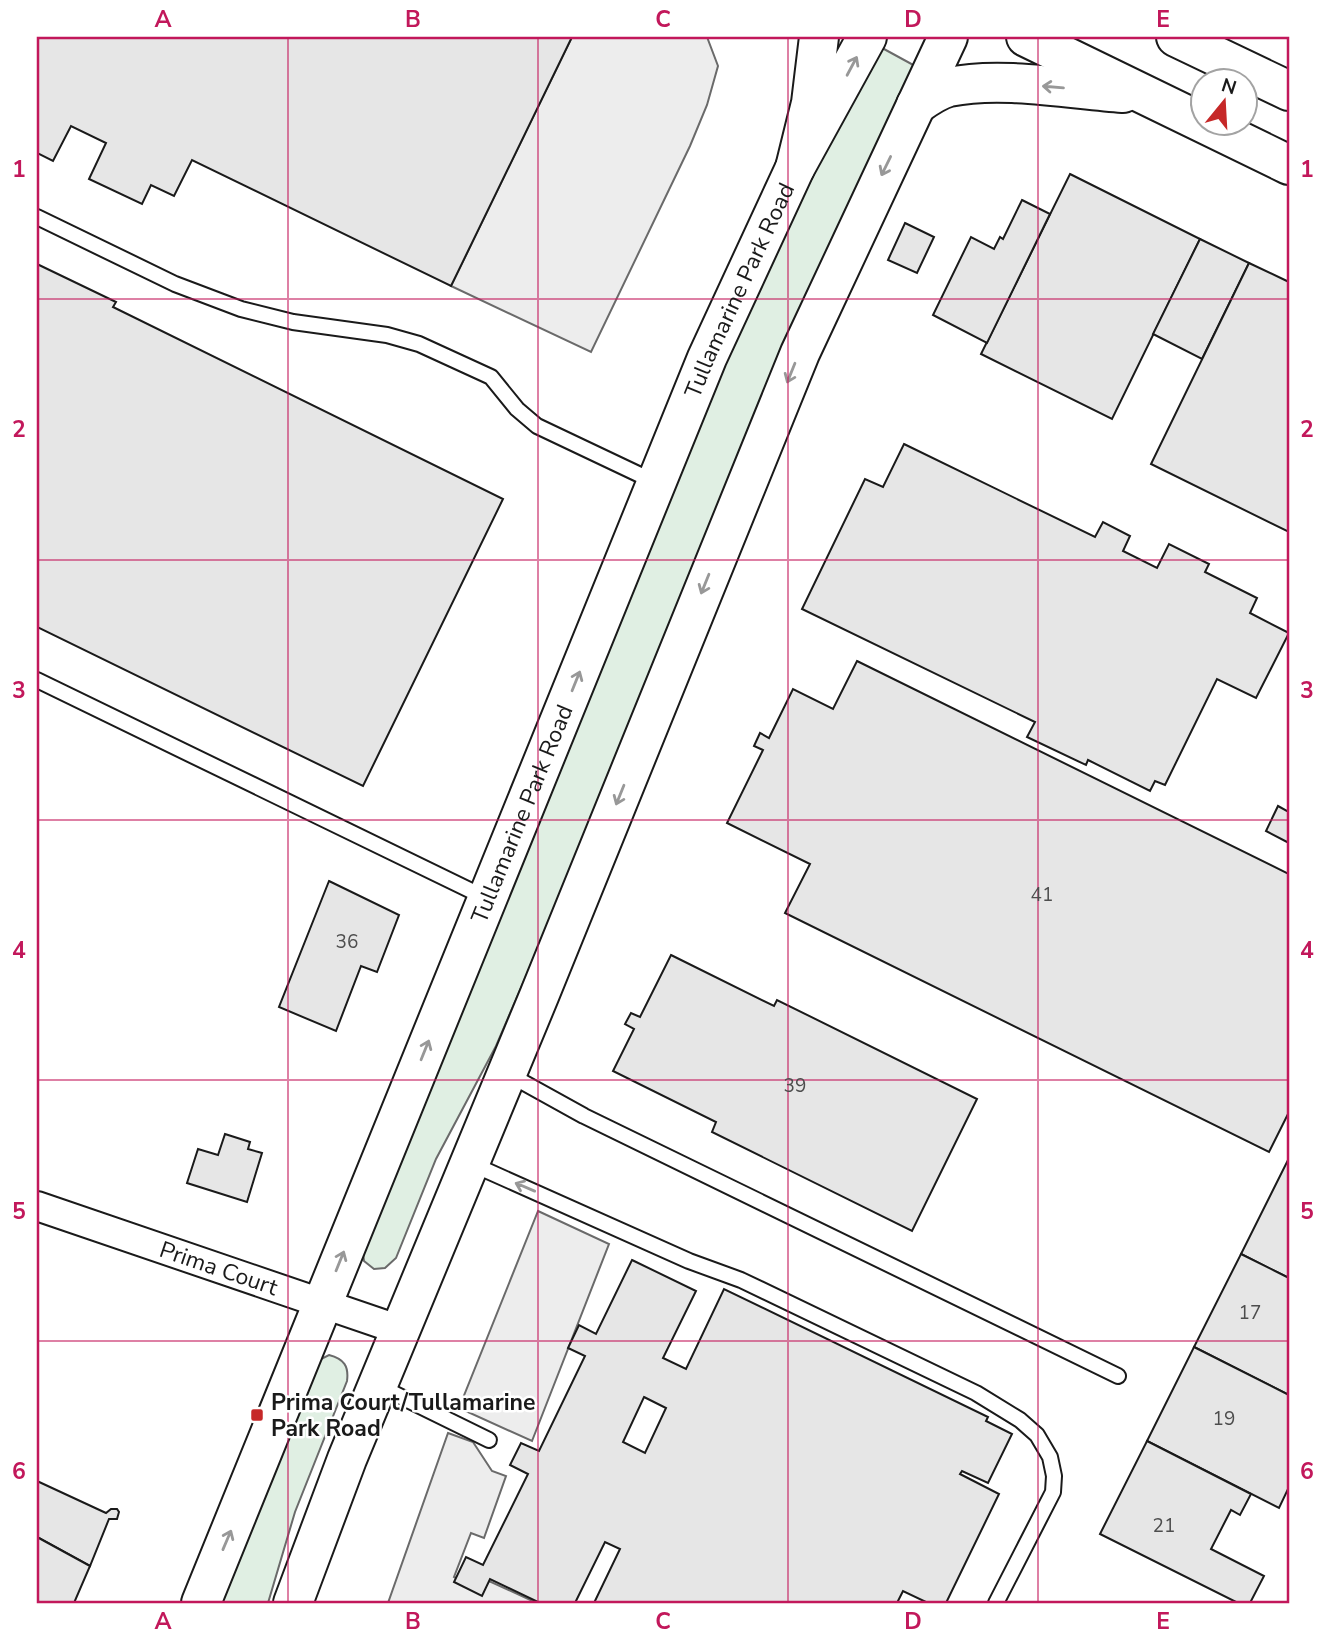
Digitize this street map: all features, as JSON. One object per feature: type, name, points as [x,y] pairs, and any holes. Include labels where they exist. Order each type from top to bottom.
[{"type":"street","points":[[795,168],[811,103],[819,37]]},
{"type":"street","name":"Tullamarine Park Road","points":[[201,1603],[707,358],[795,168],[867,37]]},
{"type":"street","points":[[298,1599],[347,1459],[794,366],[948,37]]},
{"type":"street","points":[[1026,37],[1289,165]]},
{"type":"street","points":[[1176,37],[1289,90]]},
{"type":"street","points":[[916,105],[932,93],[947,87],[988,82],[1146,95]]},
{"type":"street","name":"Prima Court","points":[[37,1206],[400,1330]]},
{"type":"lane","points":[[37,217],[176,284],[241,309],[293,321],[387,335],[419,344],[491,377],[517,409],[537,426],[656,483]]},
{"type":"lane","points":[[37,680],[487,898]]},
{"type":"lane","points":[[507,1073],[584,1116],[1118,1376]]},
{"type":"lane","points":[[469,1163],[689,1261],[741,1280],[976,1393],[1020,1420],[1037,1436],[1050,1457],[1054,1476],[1053,1492],[996,1603]]},
{"type":"lane","points":[[378,1385],[489,1440]]},
{"type":"green space","points":[[873,43],[917,67],[496,1046],[436,1159],[396,1258],[385,1268],[374,1269],[364,1261],[363,1253],[749,305]]},
{"type":"green space","points":[[329,1355],[344,1364],[347,1381],[295,1512],[268,1603],[219,1603],[319,1360]]},
{"type":"shaded area","points":[[572,37],[707,37],[718,66],[707,105],[690,146],[591,352],[451,286]]},
{"type":"shaded area","points":[[538,1211],[609,1244],[532,1441],[459,1408]]},
{"type":"shaded area","points":[[448,1433],[473,1442],[492,1471],[506,1476],[484,1538],[471,1533],[454,1577],[483,1591],[489,1581],[537,1603],[388,1603]]},
{"type":"building","points":[[37,37],[572,37],[451,286],[192,160],[174,196],[151,185],[142,204],[89,179],[106,143],[71,126],[53,161],[37,153]]},
{"type":"building","points":[[1070,174],[1200,239],[1112,419],[981,354]]},
{"type":"building","points":[[1022,200],[1050,214],[987,343],[933,315],[971,237],[994,249],[1000,237],[1003,239]]},
{"type":"building","points":[[905,223],[934,237],[917,273],[888,260]]},
{"type":"building","points":[[1200,239],[1249,263],[1202,359],[1153,334]]},
{"type":"building","points":[[1249,263],[1289,282],[1289,532],[1151,464]]},
{"type":"building","points":[[37,264],[116,302],[113,307],[503,499],[363,786],[37,627]]},
{"type":"building","points":[[904,444],[1095,537],[1103,522],[1130,536],[1123,551],[1157,568],[1169,544],[1209,564],[1205,572],[1257,598],[1250,613],[1289,633],[1256,698],[1217,679],[1165,785],[1155,781],[1150,791],[1088,760],[1086,765],[1027,737],[1035,722],[802,609],[865,479],[883,487]]},
{"type":"building","points":[[857,661],[1289,874],[1289,1112],[1269,1152],[785,913],[810,864],[727,823],[763,750],[754,746],[760,733],[769,738],[793,689],[833,709]]},
{"type":"building","points":[[1278,806],[1289,812],[1289,843],[1266,831]]},
{"type":"building","points":[[329,881],[399,915],[377,972],[361,966],[336,1031],[279,1007]]},
{"type":"building","points":[[671,955],[774,1006],[777,1000],[977,1099],[912,1231],[712,1132],[716,1122],[613,1071],[634,1029],[625,1024],[631,1013],[640,1017]]},
{"type":"building","points":[[225,1134],[250,1142],[248,1149],[262,1153],[247,1202],[187,1183],[198,1149],[218,1155]]},
{"type":"building","points":[[1289,1160],[1289,1278],[1241,1254]]},
{"type":"building","points":[[1241,1254],[1289,1278],[1289,1395],[1194,1347]]},
{"type":"building","points":[[632,1260],[696,1291],[663,1358],[686,1369],[724,1289],[988,1417],[986,1421],[1012,1434],[988,1483],[962,1471],[960,1474],[999,1494],[946,1603],[928,1603],[903,1591],[897,1603],[594,1603],[620,1549],[605,1542],[575,1603],[540,1603],[490,1579],[482,1596],[454,1582],[466,1557],[483,1565],[528,1474],[510,1465],[521,1443],[539,1451],[585,1356],[568,1348],[579,1325],[596,1334]],"holes":[[[644,1397],[666,1408],[645,1453],[623,1442]]]},
{"type":"building","points":[[1194,1347],[1289,1395],[1289,1487],[1279,1508],[1147,1441]]},
{"type":"building","points":[[1147,1441],[1251,1494],[1240,1515],[1231,1510],[1211,1549],[1264,1576],[1250,1603],[1238,1603],[1100,1534]]},
{"type":"building","points":[[37,1481],[106,1513],[111,1509],[117,1509],[119,1512],[117,1519],[109,1519],[90,1566],[37,1537]]},
{"type":"building","points":[[37,1537],[90,1566],[74,1603],[37,1603]]},
{"type":"place","name":"Prima Court/Tullamarine Park Road","points":[[257,1415]]}]
